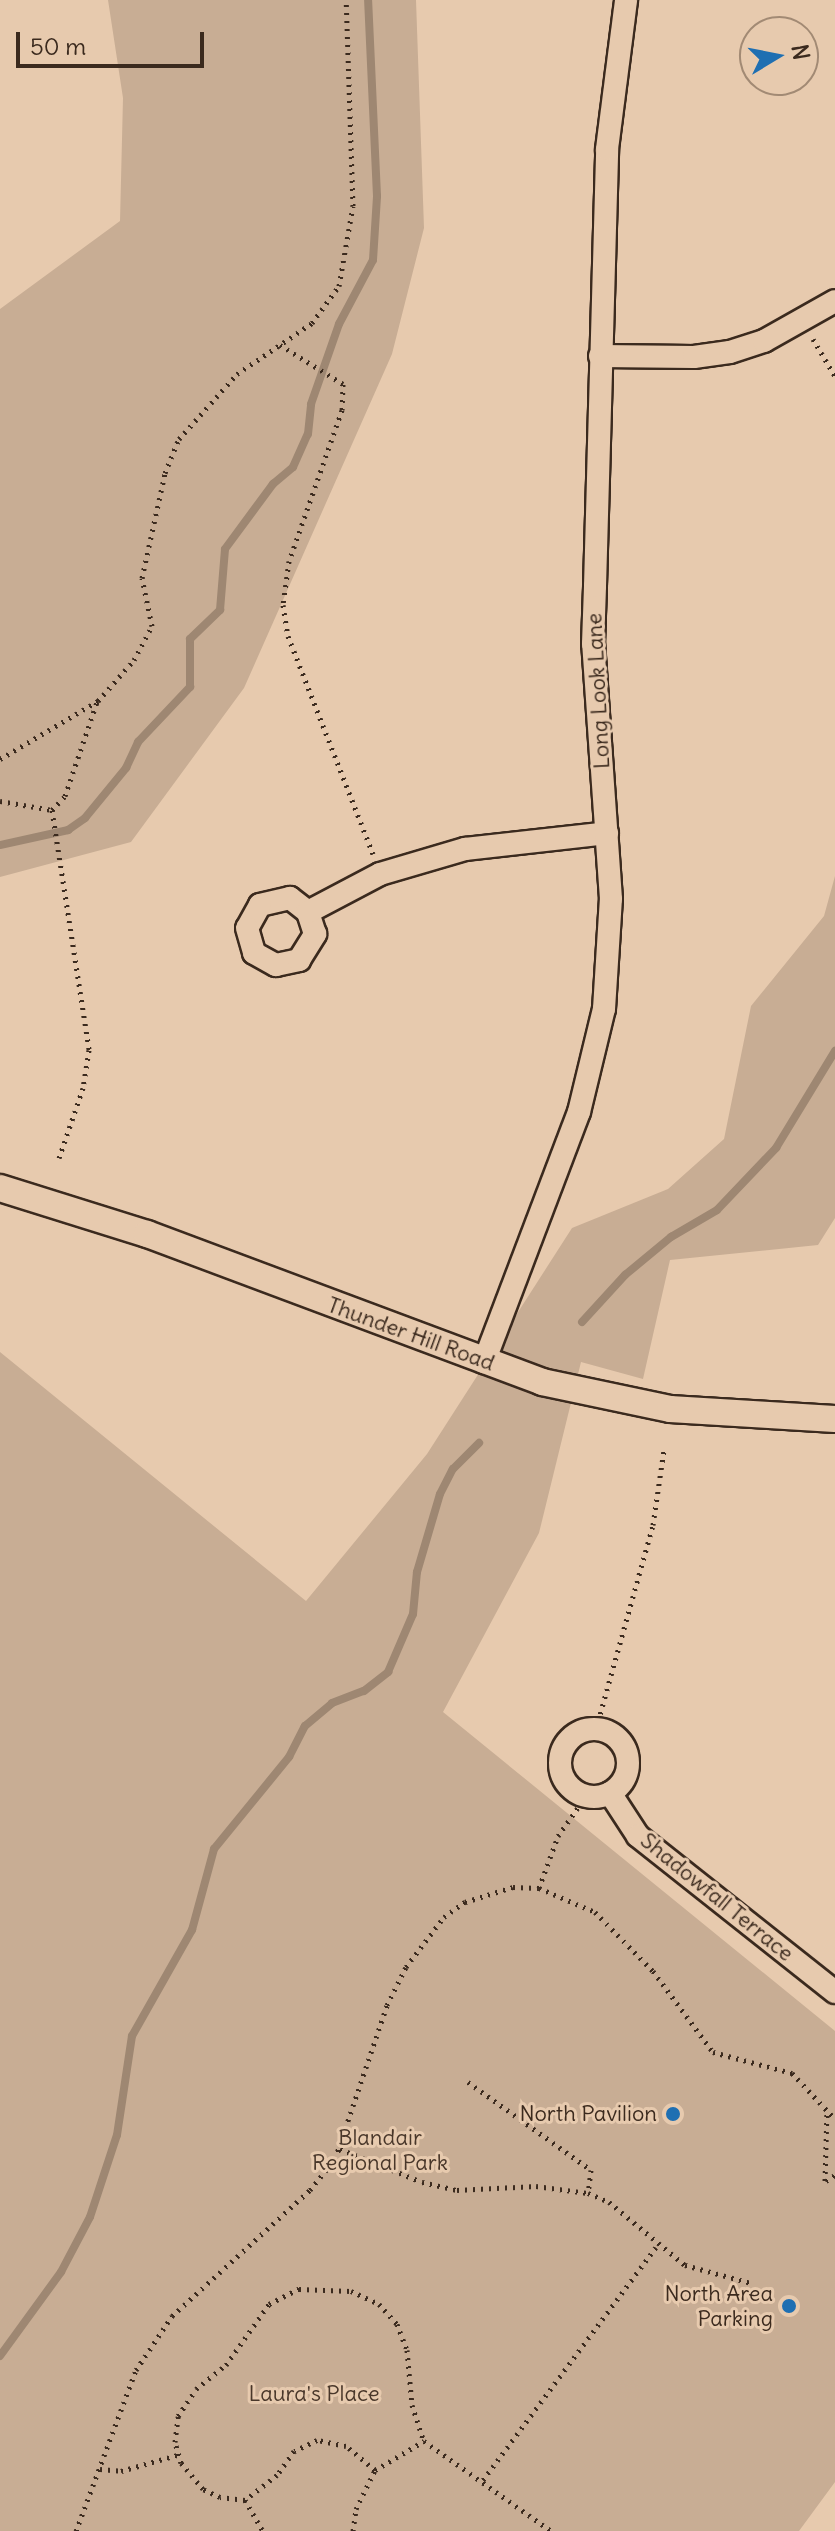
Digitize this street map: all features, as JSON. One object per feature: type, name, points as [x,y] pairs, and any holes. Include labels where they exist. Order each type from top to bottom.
[{"type":"street","name":"Long Look Lane","points":[[484,1362],[596,1052],[608,965],[607,833],[593,644],[607,149],[626,0]]},
{"type":"street","points":[[600,356],[694,357],[730,352],[801,323],[835,301]]},
{"type":"street","points":[[308,912],[380,874],[465,849],[607,833]]},
{"type":"street","name":"Thunder Hill Road","points":[[0,1188],[147,1234],[542,1382],[670,1409],[835,1419]]},
{"type":"street","points":[[596,1729],[618,1739],[628,1761],[620,1785],[610,1793],[586,1796],[565,1782],[560,1758],[572,1736],[596,1729]]},
{"type":"street","name":"Shadowfall Terrace","points":[[610,1793],[638,1836],[835,1992]]},
{"type":"path","points":[[0,759],[98,701],[134,660],[152,626],[142,578],[165,473],[179,439],[237,374],[312,323],[339,286],[349,250],[353,206],[346,0]]},
{"type":"path","points":[[801,323],[835,376]]},
{"type":"path","points":[[280,345],[338,378],[345,394],[289,561],[283,605],[288,636],[380,874]]},
{"type":"path","points":[[52,810],[65,796],[98,701]]},
{"type":"path","points":[[0,801],[52,810]]},
{"type":"path","points":[[52,810],[89,1050],[83,1088],[59,1158]]},
{"type":"path","points":[[596,1729],[653,1525],[664,1450]]},
{"type":"path","points":[[539,1888],[558,1836],[586,1796]]},
{"type":"path","points":[[76,2531],[136,2370],[172,2316],[310,2190],[340,2149],[387,2005],[426,1938],[465,1902],[513,1887],[539,1888],[595,1912],[653,1971],[713,2052],[792,2073],[835,2119]]},
{"type":"path","points":[[468,2082],[591,2170],[588,2193]]},
{"type":"path","points":[[827,2108],[825,2181],[835,2175]]},
{"type":"path","points":[[340,2149],[422,2182],[457,2190],[536,2186],[588,2193],[609,2202],[657,2246],[685,2265],[751,2283]]},
{"type":"path","points":[[483,2480],[657,2246]]},
{"type":"path","points":[[263,2531],[245,2500],[203,2489],[177,2455],[178,2416],[196,2389],[226,2365],[269,2304],[315,2287],[366,2298],[397,2324],[410,2368],[412,2405],[424,2441],[551,2531]]},
{"type":"path","points":[[245,2500],[277,2475],[294,2451],[317,2440],[346,2446],[375,2470]]},
{"type":"path","points":[[353,2531],[356,2509],[375,2470],[424,2441]]},
{"type":"path","points":[[100,2469],[121,2471],[177,2455]]},
{"type":"green space","points":[[108,0],[416,0],[424,228],[392,354],[244,688],[131,842],[0,877],[0,309],[120,221],[123,98]]},
{"type":"green space","name":"Blandair Regional Park","points":[[835,876],[835,1218],[818,1245],[670,1260],[643,1379],[581,1362],[539,1533],[443,1712],[835,2031],[835,2482],[799,2531],[0,2531],[0,1352],[306,1601],[427,1454],[572,1228],[668,1189],[724,1139],[751,1006],[824,916]]},
{"type":"waterway","points":[[0,845],[68,830],[85,818],[126,768],[138,742],[190,687],[190,639],[220,610],[225,549],[273,484],[293,467],[308,434],[311,404],[339,324],[373,260],[377,196],[368,0]]},
{"type":"waterway","points":[[582,1322],[625,1275],[671,1237],[717,1210],[776,1148],[835,1051]]},
{"type":"waterway","points":[[0,2356],[61,2272],[90,2217],[117,2135],[132,2036],[192,1930],[214,1849],[289,1757],[305,1726],[332,1703],[364,1691],[388,1672],[413,1614],[417,1572],[440,1494],[453,1469],[479,1443]]},
{"type":"place","name":"North Pavilion","points":[[673,2114]]},
{"type":"place","name":"North Area Parking","points":[[789,2306]]},
{"type":"park label","name":"Laura's Place","points":[[314,2394]]}]
